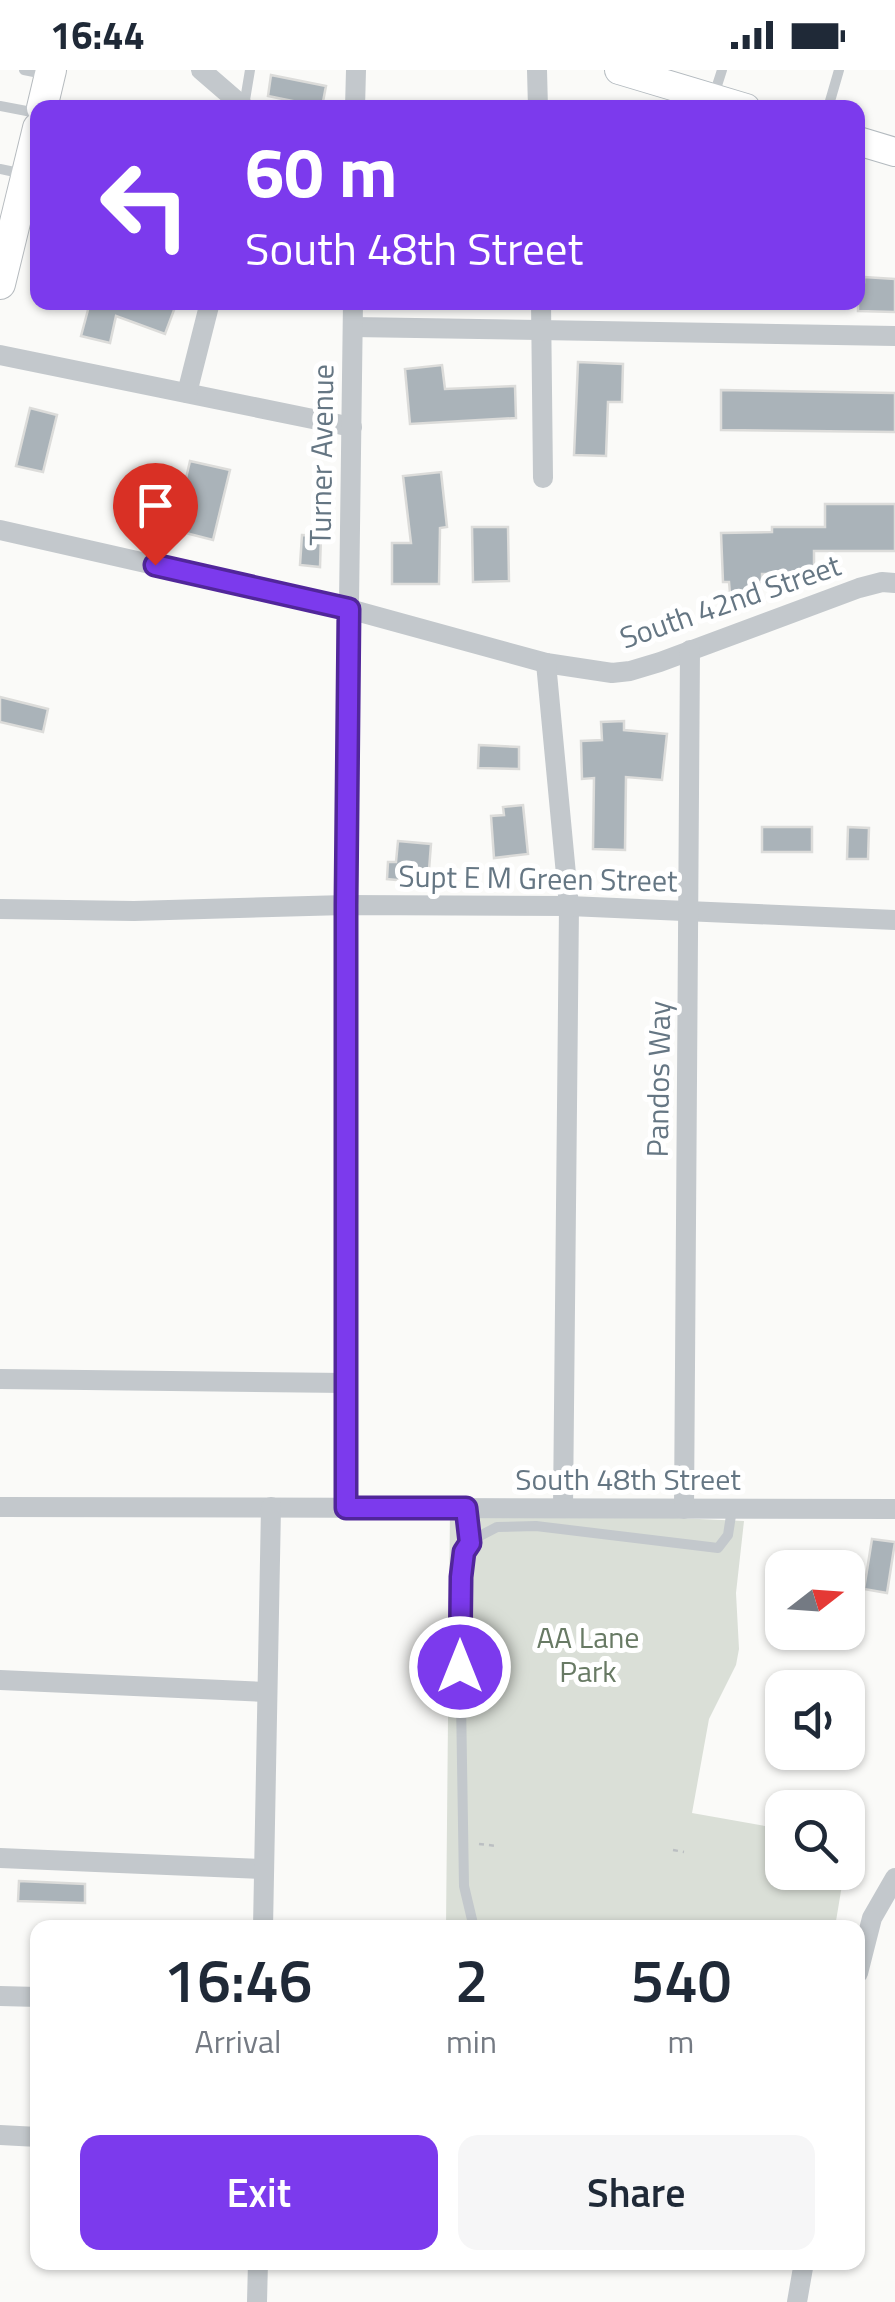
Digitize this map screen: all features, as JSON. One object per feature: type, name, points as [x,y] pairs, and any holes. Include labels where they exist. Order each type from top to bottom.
[{"type":"main road","points":[[625,71],[720,100]]},
{"type":"main road","points":[[42,72],[42,100]]},
{"type":"main road","points":[[0,284],[13,172],[30,142]]},
{"type":"main road","points":[[865,142],[895,152]]},
{"type":"street","points":[[202,70],[237,100]]},
{"type":"street","points":[[355,100],[356,70]]},
{"type":"street","points":[[537,70],[538,100]]},
{"type":"street","points":[[187,394],[208,310]]},
{"type":"street","name":"Turner Avenue","points":[[346,1508],[346,905],[353,310]]},
{"type":"street","points":[[541,310],[543,478]]},
{"type":"street","points":[[353,327],[895,336]]},
{"type":"street","points":[[0,355],[352,428]]},
{"type":"street","name":"South 42nd Street","points":[[0,530],[349,609],[583,670],[630,672],[859,588],[895,583]]},
{"type":"street","name":"Pandos Way","points":[[684,1509],[690,650]]},
{"type":"street","points":[[546,663],[569,906],[563,1508]]},
{"type":"street","name":"Supt E M Green Street","points":[[0,909],[569,906],[895,920]]},
{"type":"street","points":[[0,1379],[346,1383]]},
{"type":"street","name":"South 48th Street","points":[[0,1506],[895,1510]]},
{"type":"street","points":[[263,1920],[270,1508]]},
{"type":"street","points":[[0,1680],[268,1692]]},
{"type":"street","points":[[0,1858],[264,1869]]},
{"type":"street","points":[[865,1946],[872,1918],[895,1878]]},
{"type":"street","points":[[0,1996],[30,1997]]},
{"type":"street","points":[[0,2135],[30,2136]]},
{"type":"street","points":[[257,2302],[258,2270]]},
{"type":"street","points":[[797,2302],[803,2270]]},
{"type":"lane","points":[[246,100],[250,70]]},
{"type":"lane","points":[[713,98],[722,70]]},
{"type":"lane","points":[[830,100],[839,70]]},
{"type":"lane","points":[[0,106],[30,112]]},
{"type":"lane","points":[[466,1508],[470,1543]]},
{"type":"lane","points":[[472,1920],[464,1886],[463,1842],[464,1552],[479,1533],[497,1527],[536,1526],[718,1548],[728,1535],[732,1509]]},
{"type":"path","points":[[463,1842],[497,1846]]},
{"type":"path","points":[[673,1850],[684,1852]]},
{"type":"green space","name":"AA Lane Park","points":[[450,1508],[744,1521],[736,1593],[739,1649],[736,1665],[709,1719],[692,1813],[765,1826],[765,1890],[841,1890],[836,1920],[446,1920]]},
{"type":"building","points":[[271,75],[326,86],[323,100],[268,96]]},
{"type":"building","points":[[865,277],[895,279],[895,312],[858,311],[865,310]]},
{"type":"building","points":[[88,310],[174,310],[165,334],[116,316],[110,343],[81,336]]},
{"type":"building","points":[[578,362],[623,364],[622,402],[608,402],[606,456],[574,455]]},
{"type":"building","points":[[442,365],[445,389],[515,386],[516,418],[410,424],[405,369]]},
{"type":"building","points":[[721,390],[895,393],[895,432],[721,430]]},
{"type":"building","points":[[30,408],[57,415],[43,472],[16,466]]},
{"type":"building","points":[[190,461],[230,470],[213,540],[174,530]]},
{"type":"building","points":[[441,472],[447,527],[440,528],[439,584],[392,584],[392,543],[411,543],[403,476]]},
{"type":"building","points":[[825,504],[895,504],[895,551],[814,551],[814,574],[762,574],[762,582],[751,582],[751,592],[730,593],[729,582],[723,582],[721,533],[772,532],[772,527],[825,527]]},
{"type":"building","points":[[472,527],[508,527],[509,581],[473,582]]},
{"type":"building","points":[[302,535],[321,536],[320,567],[300,565]]},
{"type":"building","points":[[0,697],[48,709],[43,732],[0,722]]},
{"type":"building","points":[[624,721],[624,730],[667,734],[662,780],[626,777],[625,850],[593,849],[594,778],[582,779],[581,741],[602,740],[601,722]]},
{"type":"building","points":[[479,745],[519,747],[519,769],[478,768]]},
{"type":"building","points":[[523,805],[528,854],[494,858],[491,816],[504,815],[503,807]]},
{"type":"building","points":[[762,827],[812,827],[812,852],[762,852]]},
{"type":"building","points":[[848,827],[869,828],[868,859],[847,859]]},
{"type":"building","points":[[398,841],[431,844],[428,883],[387,879],[388,862],[396,862]]},
{"type":"building","points":[[872,1539],[895,1542],[887,1593],[865,1589]]},
{"type":"building","points":[[19,1881],[85,1884],[85,1903],[18,1901]]},
{"type":"route","points":[[155,565],[349,609],[346,1508],[466,1508],[470,1543],[464,1552],[461,1577],[460,1667]]}]
